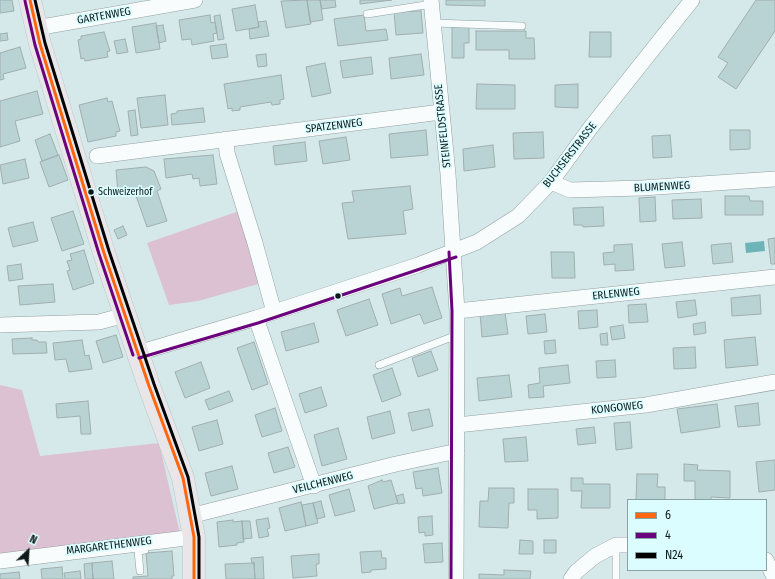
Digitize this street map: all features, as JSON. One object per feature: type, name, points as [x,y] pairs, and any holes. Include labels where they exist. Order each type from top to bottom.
[{"type":"main road","points":[[30,0],[36,28],[75,160],[125,315],[183,478],[192,527],[194,579]]},
{"type":"street","name":"GARTENWEG","points":[[36,28],[195,0]]},
{"type":"street","name":"BUCHSERSTRASSE","points":[[138,353],[256,318],[418,265],[477,242],[518,216],[551,182],[591,127],[692,0]]},
{"type":"street","name":"STEINFELDSTRASSE","points":[[431,2],[454,252],[457,311],[458,425],[456,453],[456,579]]},
{"type":"street","name":"SPATZENWEG","points":[[96,156],[442,112]]},
{"type":"street","points":[[226,139],[227,153],[255,243],[274,312]]},
{"type":"street","name":"BLUMENWEG","points":[[551,182],[570,190],[650,188],[775,178]]},
{"type":"street","name":"ERLENWEG","points":[[457,311],[775,277]]},
{"type":"street","points":[[0,325],[98,322],[125,315]]},
{"type":"street","points":[[256,318],[314,486]]},
{"type":"street","name":"KONGOWEG","points":[[458,425],[646,405],[775,382]]},
{"type":"street","name":"VEILCHENWEG","points":[[192,527],[314,486],[404,463],[448,453],[456,453]]},
{"type":"street","name":"MARGARETHENWEG","points":[[0,561],[163,540],[192,527]]},
{"type":"street","points":[[571,579],[576,572],[591,559],[622,545]]},
{"type":"street","points":[[767,562],[775,579]]},
{"type":"lane","points":[[367,14],[431,2]]},
{"type":"lane","points":[[434,23],[522,26]]},
{"type":"lane","points":[[379,365],[457,335]]},
{"type":"lane","points":[[140,571],[138,551],[160,549],[163,540]]},
{"type":"lane","points":[[616,579],[622,545]]},
{"type":"shaded area","points":[[239,211],[262,283],[198,301],[169,305],[147,243]]},
{"type":"shaded area","points":[[0,385],[22,390],[40,456],[159,443],[181,538],[0,561]]},
{"type":"water","points":[[764,241],[765,251],[746,253],[745,243]]},
{"type":"building","points":[[0,0],[12,0],[14,11],[0,13]]},
{"type":"building","points":[[307,0],[311,24],[286,28],[281,1]]},
{"type":"building","points":[[307,0],[320,0],[323,20],[310,22]]},
{"type":"building","points":[[320,0],[335,0],[336,7],[322,9]]},
{"type":"building","points":[[360,0],[392,0],[360,4]]},
{"type":"building","points":[[446,0],[485,0],[485,6],[446,5]]},
{"type":"building","points":[[756,0],[775,0],[775,31],[736,89],[718,77],[728,63],[718,57]]},
{"type":"building","points":[[255,5],[259,27],[236,31],[232,9]]},
{"type":"building","points":[[421,11],[423,33],[396,35],[394,12]]},
{"type":"building","points":[[210,15],[211,23],[215,22],[217,33],[213,34],[214,41],[192,45],[191,39],[182,40],[179,20]]},
{"type":"building","points":[[220,15],[224,39],[218,40],[214,16]]},
{"type":"building","points":[[364,15],[366,31],[386,29],[388,40],[338,46],[334,19]]},
{"type":"building","points":[[266,21],[269,36],[250,39],[249,29],[259,27],[258,22]]},
{"type":"building","points":[[156,23],[160,49],[136,53],[132,27]]},
{"type":"building","points":[[163,25],[166,41],[159,43],[156,26]]},
{"type":"building","points":[[452,27],[469,27],[469,43],[464,43],[464,58],[452,58]]},
{"type":"building","points":[[476,31],[526,31],[526,38],[534,38],[535,59],[509,59],[509,50],[476,50]]},
{"type":"building","points":[[104,32],[110,51],[107,52],[108,57],[85,61],[84,58],[81,59],[78,40],[81,39],[81,36]]},
{"type":"building","points":[[590,32],[611,32],[611,57],[589,57]]},
{"type":"building","points":[[7,33],[8,40],[0,41],[0,34]]},
{"type":"building","points":[[125,39],[128,52],[117,54],[114,41]]},
{"type":"building","points":[[226,44],[228,57],[212,59],[210,46]]},
{"type":"building","points":[[20,47],[26,68],[3,74],[4,79],[0,80],[0,53]]},
{"type":"building","points":[[266,54],[267,66],[258,67],[256,55]]},
{"type":"building","points":[[421,54],[424,75],[391,79],[389,58]]},
{"type":"building","points":[[371,57],[373,74],[343,78],[340,61]]},
{"type":"building","points":[[325,63],[331,93],[312,97],[306,67]]},
{"type":"building","points":[[281,75],[284,99],[280,100],[280,104],[272,105],[271,102],[240,107],[240,110],[232,111],[232,108],[228,109],[224,84]]},
{"type":"building","points":[[477,84],[515,85],[515,109],[476,109]]},
{"type":"building","points":[[578,84],[578,108],[555,107],[555,85]]},
{"type":"building","points":[[37,91],[43,114],[15,121],[20,141],[0,147],[0,101]]},
{"type":"building","points":[[165,95],[168,125],[141,128],[137,98]]},
{"type":"building","points":[[107,98],[108,102],[112,101],[120,131],[116,132],[116,136],[88,142],[79,105]]},
{"type":"building","points":[[203,108],[205,122],[172,125],[171,114],[177,113],[177,111]]},
{"type":"building","points":[[135,110],[138,135],[131,136],[128,111]]},
{"type":"building","points":[[426,130],[428,155],[391,158],[389,134]]},
{"type":"building","points":[[730,130],[750,130],[750,149],[730,150]]},
{"type":"building","points":[[543,132],[544,158],[514,159],[513,133]]},
{"type":"building","points":[[50,134],[58,155],[42,161],[35,140]]},
{"type":"building","points":[[670,135],[672,157],[653,158],[652,136]]},
{"type":"building","points":[[346,137],[350,160],[323,164],[319,141]]},
{"type":"building","points":[[305,142],[307,161],[275,165],[273,146]]},
{"type":"building","points":[[493,145],[495,167],[464,171],[463,149]]},
{"type":"building","points":[[59,155],[68,180],[49,187],[40,162]]},
{"type":"building","points":[[213,155],[217,184],[200,186],[199,178],[193,179],[192,174],[166,178],[164,159]]},
{"type":"building","points":[[25,159],[29,178],[3,184],[0,165]]},
{"type":"building","points":[[146,167],[154,171],[161,189],[157,191],[167,221],[147,227],[134,190],[118,192],[116,170]]},
{"type":"building","points":[[410,186],[413,209],[403,211],[406,234],[348,239],[342,203],[354,202],[352,191]]},
{"type":"building","points":[[725,196],[749,196],[750,201],[763,201],[763,215],[725,215]]},
{"type":"building","points":[[655,197],[656,221],[640,222],[639,198]]},
{"type":"building","points":[[701,199],[702,218],[673,219],[672,200]]},
{"type":"building","points":[[603,207],[604,226],[583,227],[582,225],[574,225],[573,208]]},
{"type":"building","points":[[73,211],[84,244],[62,251],[51,218]]},
{"type":"building","points":[[33,222],[38,241],[13,247],[8,228]]},
{"type":"building","points":[[123,226],[127,235],[118,239],[114,230]]},
{"type":"building","points":[[775,238],[775,264],[771,264],[768,239]]},
{"type":"building","points":[[682,242],[685,266],[665,268],[662,244]]},
{"type":"building","points":[[731,243],[733,262],[713,264],[711,245]]},
{"type":"building","points":[[632,244],[634,270],[615,271],[615,264],[604,265],[603,253],[614,252],[614,245]]},
{"type":"building","points":[[84,250],[94,283],[73,290],[67,271],[70,270],[67,261],[72,260],[70,254]]},
{"type":"building","points":[[551,252],[574,252],[575,278],[552,278]]},
{"type":"building","points":[[21,264],[23,279],[9,281],[7,266]]},
{"type":"building","points":[[53,284],[55,302],[20,305],[18,286]]},
{"type":"building","points":[[432,287],[442,318],[424,324],[420,314],[391,324],[382,294],[400,288],[402,296]]},
{"type":"building","points":[[760,295],[761,314],[732,316],[731,298]]},
{"type":"building","points":[[369,299],[378,325],[346,336],[337,310]]},
{"type":"building","points":[[695,300],[697,315],[678,318],[676,302]]},
{"type":"building","points":[[646,304],[648,322],[629,323],[628,305]]},
{"type":"building","points":[[597,310],[598,327],[579,329],[578,311]]},
{"type":"building","points":[[505,312],[508,334],[482,337],[480,314]]},
{"type":"building","points":[[545,314],[547,332],[528,334],[526,316]]},
{"type":"building","points":[[705,322],[706,333],[694,335],[693,324]]},
{"type":"building","points":[[314,323],[319,342],[286,351],[281,332]]},
{"type":"building","points":[[623,325],[625,338],[612,340],[610,327]]},
{"type":"building","points":[[607,333],[608,345],[601,345],[600,334]]},
{"type":"building","points":[[116,335],[123,357],[103,363],[96,341]]},
{"type":"building","points":[[755,337],[758,365],[726,368],[724,340]]},
{"type":"building","points":[[32,338],[32,340],[37,340],[38,342],[46,342],[47,353],[13,354],[12,339]]},
{"type":"building","points":[[82,340],[85,356],[89,355],[92,369],[69,372],[66,359],[55,360],[53,343]]},
{"type":"building","points":[[555,340],[556,353],[545,354],[544,341]]},
{"type":"building","points":[[254,342],[268,384],[252,390],[237,348]]},
{"type":"building","points":[[695,347],[696,368],[674,369],[673,348]]},
{"type":"building","points":[[431,351],[438,370],[418,377],[412,358]]},
{"type":"building","points":[[615,360],[616,377],[597,378],[596,361]]},
{"type":"building","points":[[201,362],[210,388],[185,398],[175,372]]},
{"type":"building","points":[[568,365],[570,383],[543,386],[544,397],[529,398],[528,385],[540,383],[539,368]]},
{"type":"building","points":[[392,368],[401,395],[382,402],[373,375]]},
{"type":"building","points":[[509,375],[512,397],[479,401],[477,378]]},
{"type":"building","points":[[321,387],[327,406],[305,413],[299,394]]},
{"type":"building","points":[[229,391],[233,401],[209,410],[205,400]]},
{"type":"building","points":[[88,401],[91,434],[81,434],[80,416],[57,418],[56,404]]},
{"type":"building","points":[[758,403],[760,425],[738,427],[735,406]]},
{"type":"building","points":[[717,404],[720,427],[681,433],[677,409]]},
{"type":"building","points":[[275,408],[282,431],[262,437],[255,415]]},
{"type":"building","points":[[429,409],[433,426],[412,431],[408,413]]},
{"type":"building","points":[[390,411],[395,433],[372,439],[367,417]]},
{"type":"building","points":[[217,420],[223,444],[199,451],[192,427]]},
{"type":"building","points":[[630,422],[632,448],[616,450],[614,423]]},
{"type":"building","points":[[594,427],[596,443],[578,445],[576,429]]},
{"type":"building","points":[[338,428],[347,459],[322,466],[314,435]]},
{"type":"building","points":[[526,437],[528,461],[505,462],[503,439]]},
{"type":"building","points":[[288,447],[295,467],[274,473],[268,453]]},
{"type":"building","points":[[775,460],[775,490],[759,492],[756,462]]},
{"type":"building","points":[[684,464],[698,465],[697,470],[730,471],[730,498],[711,497],[711,499],[695,499],[695,481],[684,481]]},
{"type":"building","points":[[232,466],[238,489],[211,496],[205,473]]},
{"type":"building","points":[[438,468],[442,493],[423,496],[422,488],[416,489],[413,472]]},
{"type":"building","points":[[637,474],[658,474],[657,487],[665,487],[665,499],[636,499]]},
{"type":"building","points":[[571,478],[583,478],[583,484],[610,484],[610,508],[581,508],[582,491],[571,491]]},
{"type":"building","points":[[382,480],[383,482],[391,480],[398,503],[374,509],[368,486]]},
{"type":"building","points":[[489,488],[514,488],[514,503],[509,503],[508,528],[479,527],[480,501],[488,501]]},
{"type":"building","points":[[349,489],[355,511],[335,516],[329,495]]},
{"type":"building","points":[[528,489],[558,489],[558,518],[537,519],[537,510],[528,510]]},
{"type":"building","points":[[403,494],[405,503],[398,504],[396,496]]},
{"type":"building","points":[[321,501],[325,517],[317,519],[313,503]]},
{"type":"building","points":[[301,502],[306,526],[285,531],[279,508]]},
{"type":"building","points":[[313,503],[318,523],[306,526],[302,505]]},
{"type":"building","points":[[432,516],[433,535],[425,536],[425,532],[419,533],[418,517]]},
{"type":"building","points":[[268,518],[270,528],[267,529],[269,536],[259,538],[256,520]]},
{"type":"building","points":[[233,520],[233,522],[242,521],[244,542],[237,543],[237,545],[219,547],[217,522]]},
{"type":"building","points":[[242,521],[250,521],[252,538],[243,539]]},
{"type":"building","points":[[520,540],[533,541],[533,554],[519,554]]},
{"type":"building","points":[[544,540],[556,540],[556,553],[544,553]]},
{"type":"building","points":[[442,543],[443,562],[425,563],[423,544]]},
{"type":"building","points":[[172,551],[174,576],[172,576],[172,579],[133,579],[133,577],[148,576],[146,553]]},
{"type":"building","points":[[381,551],[382,558],[386,558],[386,569],[371,570],[371,572],[362,573],[360,552]]},
{"type":"building","points":[[319,554],[319,564],[316,564],[317,576],[293,578],[291,556]]},
{"type":"building","points":[[263,557],[264,579],[255,579],[254,563],[252,563],[251,558]]},
{"type":"building","points":[[112,561],[114,579],[93,579],[92,563]]},
{"type":"building","points":[[92,563],[93,579],[85,579],[84,564]]},
{"type":"building","points":[[254,563],[255,579],[226,579],[225,564]]},
{"type":"building","points":[[62,567],[63,579],[42,579],[41,569]]},
{"type":"building","points":[[504,570],[531,571],[530,579],[479,579],[479,574],[504,575]]},
{"type":"building","points":[[80,571],[81,579],[65,579],[64,573]]},
{"type":"building","points":[[19,572],[20,579],[0,579],[0,574]]},
{"type":"transit line","name":"6","points":[[30,0],[40,44],[104,253],[149,386],[183,478],[194,537],[194,579]]},
{"type":"transit line","name":"N24","points":[[35,0],[45,43],[109,251],[154,384],[188,477],[199,537],[199,579]]},
{"type":"transit line","name":"4","points":[[25,1],[35,45],[99,254],[133,355]]},
{"type":"transit line","name":"4","points":[[449,252],[452,311],[451,579]]},
{"type":"transit line","name":"4","points":[[139,358],[258,323],[456,257]]},
{"type":"place","name":"Schweizerhof","points":[[91,192]]}]
